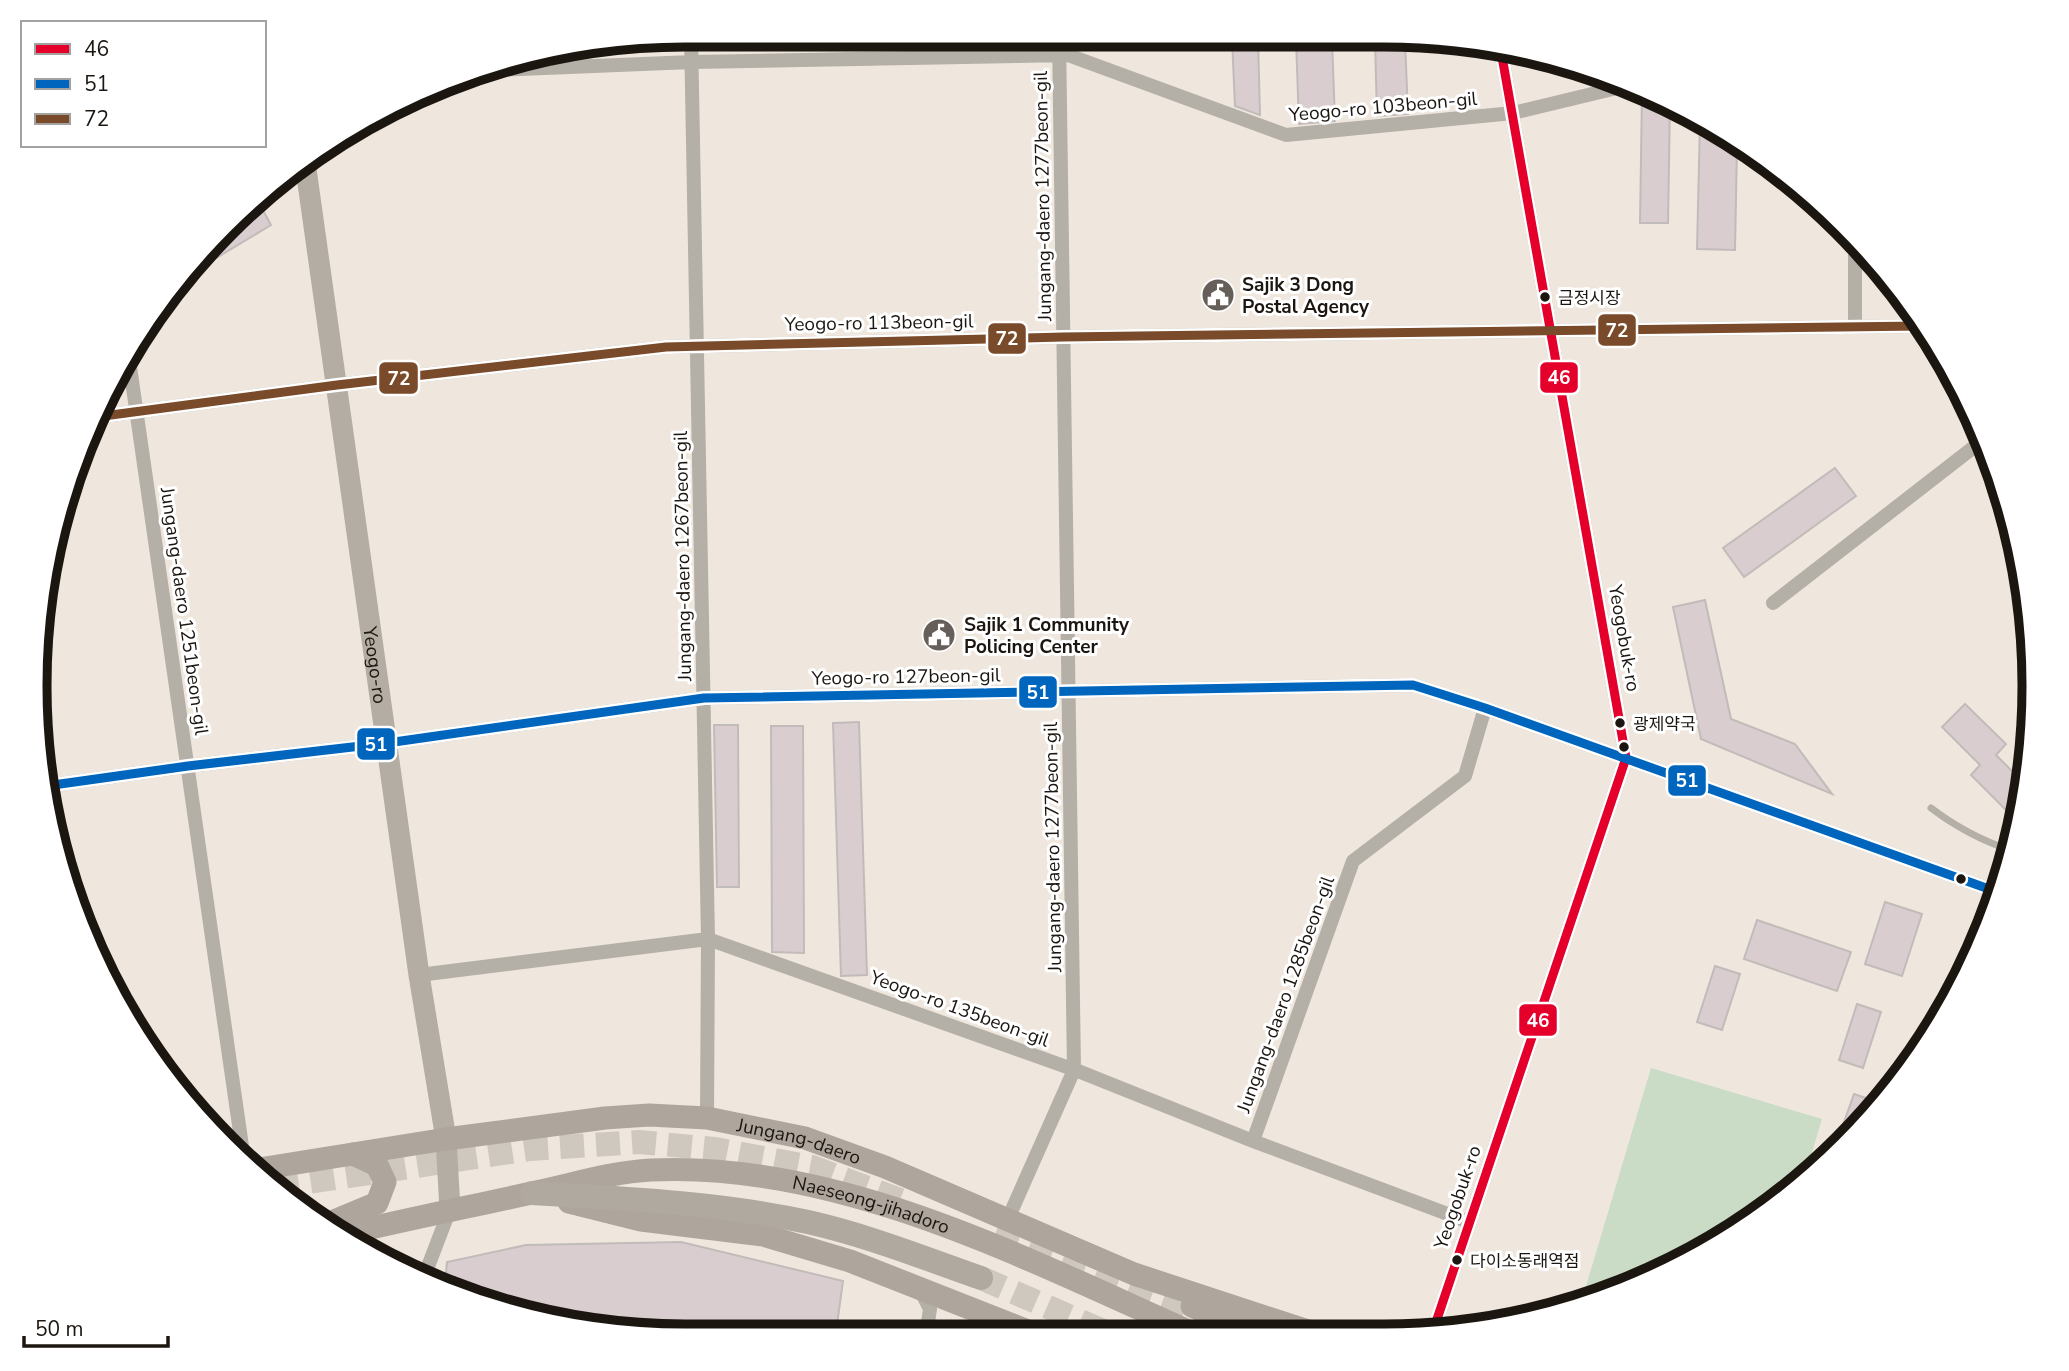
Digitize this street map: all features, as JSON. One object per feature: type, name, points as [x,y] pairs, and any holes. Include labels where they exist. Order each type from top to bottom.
[{"type":"highway","points":[[532,1193],[718,1206],[810,1222],[981,1278]]},
{"type":"main road","name":"Yeogo-ro","points":[[306,172],[419,975],[446,1139],[450,1209]]},
{"type":"main road","name":"Jungang-daero","points":[[268,1168],[446,1139],[605,1118],[649,1115],[707,1118],[805,1138],[885,1167],[1134,1274],[1286,1324]]},
{"type":"main road","points":[[337,1220],[377,1203],[385,1182],[377,1165],[353,1154]]},
{"type":"main road","name":"Naeseong-jihadoro","points":[[532,1193],[602,1177],[649,1170],[724,1170],[835,1191],[946,1226],[1170,1324]]},
{"type":"main road","points":[[356,1231],[532,1193],[641,1220],[764,1235],[850,1261],[1010,1324]]},
{"type":"main road","points":[[1134,1274],[1186,1304],[1230,1324]]},
{"type":"street","name":"Jungang-daero 1267beon-gil","points":[[691,47],[709,939],[707,1118]]},
{"type":"street","name":"Jungang-daero 1277beon-gil","points":[[1007,1221],[1074,1070],[1059,47]]},
{"type":"street","name":"Yeogo-ro 103beon-gil","points":[[520,69],[692,62],[1068,55],[1286,135],[1513,113],[1611,89]]},
{"type":"street","name":"Yeogobuk-ro","points":[[1436,1321],[1626,758],[1503,59]]},
{"type":"street","points":[[1855,256],[1855,327]]},
{"type":"street","name":"Yeogo-ro 113beon-gil","points":[[108,415],[337,385],[666,347],[1063,337],[1911,326]]},
{"type":"street","name":"Jungang-daero 1251beon-gil","points":[[130,371],[242,1144]]},
{"type":"street","points":[[1773,603],[1975,446]]},
{"type":"street","name":"Yeogo-ro 127beon-gil","points":[[56,785],[387,743],[704,698],[1413,685],[1485,708],[1989,889]]},
{"type":"street","name":"Jungang-daero 1285beon-gil","points":[[1253,1141],[1353,861],[1465,776],[1485,708]]},
{"type":"street","name":"Yeogo-ro 135beon-gil","points":[[419,975],[709,939],[1074,1070],[1469,1222]]},
{"type":"street","points":[[427,1269],[450,1209]]},
{"type":"street","points":[[920,1289],[930,1309],[928,1324]]},
{"type":"lane","points":[[1931,808],[1956,827],[2001,847]]},
{"type":"green space","points":[[1651,1068],[1822,1119],[1810,1160],[1772,1192],[1703,1238],[1666,1258],[1584,1291]]},
{"type":"building","points":[[1232,47],[1258,47],[1260,115],[1235,106]]},
{"type":"building","points":[[1296,47],[1332,47],[1335,121],[1299,124]]},
{"type":"building","points":[[1375,47],[1405,48],[1408,114],[1377,116]]},
{"type":"building","points":[[1642,102],[1670,115],[1668,223],[1640,223]]},
{"type":"building","points":[[1700,131],[1737,154],[1735,250],[1697,249]]},
{"type":"building","points":[[262,209],[271,225],[208,263],[234,234]]},
{"type":"building","points":[[1835,468],[1856,496],[1744,577],[1723,548]]},
{"type":"building","points":[[1705,600],[1731,719],[1795,744],[1832,794],[1701,739],[1673,607]]},
{"type":"building","points":[[1965,704],[2006,744],[1996,755],[2015,774],[2008,812],[1971,775],[1980,765],[1942,727]]},
{"type":"building","points":[[859,722],[867,975],[841,976],[833,723]]},
{"type":"building","points":[[714,725],[738,725],[739,887],[717,887]]},
{"type":"building","points":[[771,726],[803,726],[804,953],[772,952]]},
{"type":"building","points":[[1885,902],[1922,914],[1902,976],[1865,964]]},
{"type":"building","points":[[1757,920],[1851,952],[1837,991],[1744,959]]},
{"type":"building","points":[[1715,966],[1740,974],[1722,1030],[1697,1022]]},
{"type":"building","points":[[1857,1004],[1881,1012],[1863,1068],[1839,1060]]},
{"type":"building","points":[[1854,1094],[1869,1099],[1863,1106],[1841,1130]]},
{"type":"building","points":[[681,1242],[843,1281],[837,1324],[686,1324],[602,1318],[520,1302],[446,1277],[447,1262],[526,1245]]},
{"type":"tunnel","points":[[289,1185],[530,1149],[639,1142],[715,1149],[812,1167],[905,1202]]},
{"type":"tunnel","points":[[995,1235],[1236,1324]]},
{"type":"tunnel","points":[[981,1278],[1087,1324]]},
{"type":"transit line","name":"46","points":[[1436,1321],[1626,758],[1502,59]]},
{"type":"transit line","name":"72","points":[[107,415],[337,385],[666,347],[1063,337],[1911,326]]},
{"type":"transit line","name":"51","points":[[56,785],[387,743],[704,698],[1413,685],[1485,708],[1989,889]]},
{"type":"place","name":"Sajik 3 Dong Postal Agency","points":[[1218,295]]},
{"type":"place","name":"금정시장","points":[[1545,297]]},
{"type":"place","name":"Sajik 1 Community Policing Center","points":[[939,635]]},
{"type":"place","name":"광제약국","points":[[1620,723]]},
{"type":"place","name":"다이소동래역점","points":[[1457,1260]]}]
